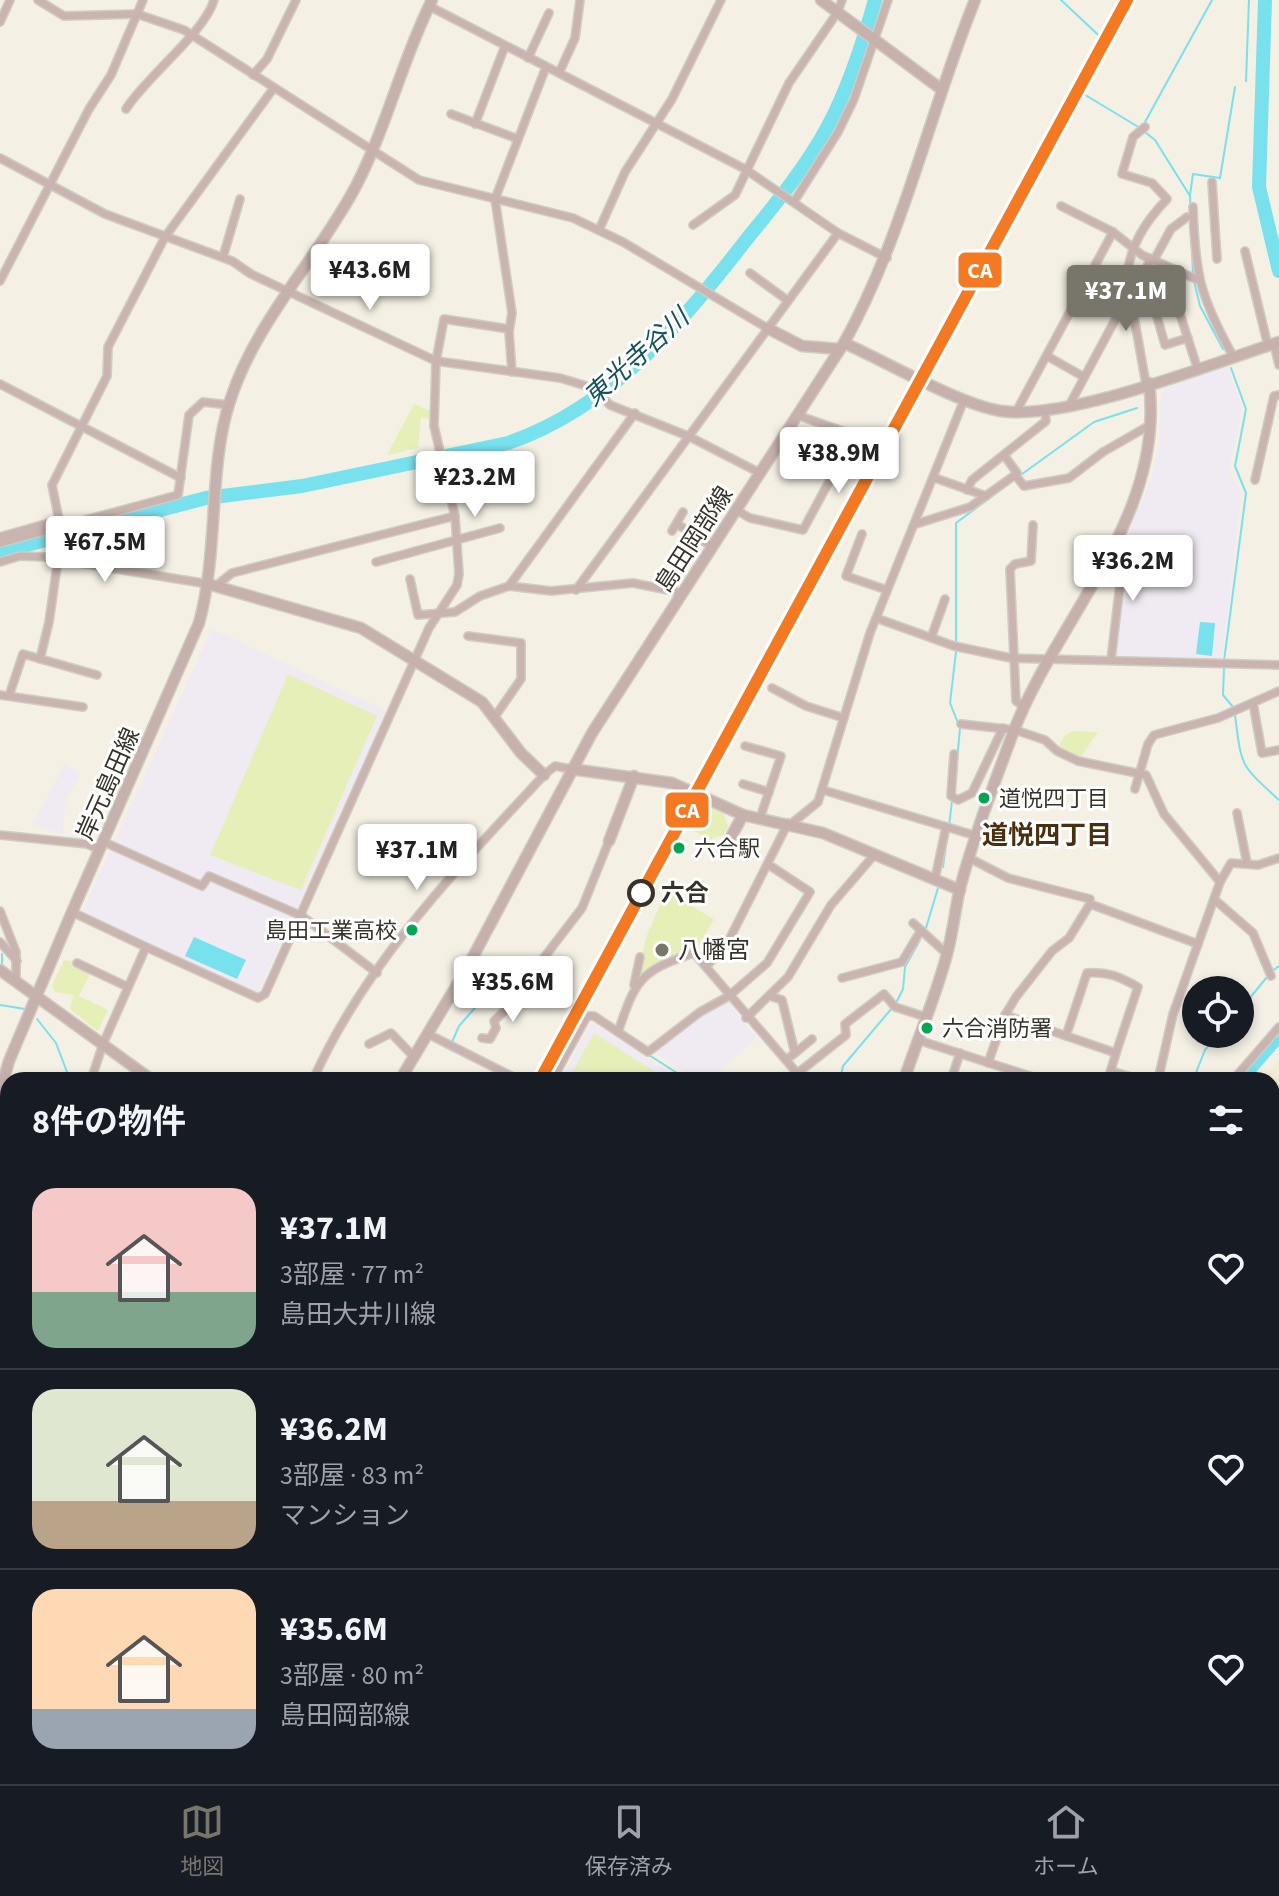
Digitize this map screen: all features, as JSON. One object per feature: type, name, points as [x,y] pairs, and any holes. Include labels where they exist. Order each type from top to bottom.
[{"type":"street","points":[[0,22],[10,0]]},
{"type":"street","points":[[38,0],[64,16],[137,14],[190,35],[419,180],[573,218],[802,346],[842,346],[964,400],[1016,412],[1045,411],[1148,384],[1274,344]]},
{"type":"street","points":[[0,281],[50,183],[111,75],[143,0]]},
{"type":"street","points":[[126,109],[146,81],[190,35],[214,0]]},
{"type":"street","points":[[253,75],[267,59],[296,0]]},
{"type":"street","points":[[559,73],[575,38],[580,0]]},
{"type":"street","points":[[599,230],[625,172],[657,124],[721,0]]},
{"type":"street","points":[[821,0],[941,89]]},
{"type":"street","points":[[693,225],[735,195],[789,83],[837,13],[842,0]]},
{"type":"street","points":[[791,198],[838,132],[854,99],[871,38],[888,0]]},
{"type":"street","name":"島田岡部線","points":[[405,1072],[467,968],[571,769],[609,704],[842,346],[887,258],[941,89],[975,0]]},
{"type":"street","points":[[430,3],[505,46],[745,169],[775,186],[838,233],[887,258]]},
{"type":"street","name":"岸元島田線","points":[[6,1072],[72,912],[179,675],[212,585],[219,482],[229,405],[250,354],[354,190],[373,152],[430,3]]},
{"type":"street","points":[[528,58],[549,13]]},
{"type":"street","points":[[475,124],[505,46]]},
{"type":"street","points":[[512,372],[509,329],[512,313],[495,199],[546,67]]},
{"type":"street","points":[[0,537],[59,520],[52,485],[107,376],[108,347],[165,237],[273,89]]},
{"type":"street","points":[[451,114],[518,139]]},
{"type":"street","points":[[907,1072],[947,954],[969,858],[1015,730],[1112,553],[1137,487],[1150,425],[1148,384],[1131,299],[1128,265],[1143,224],[1167,199],[1152,183],[1122,174],[1133,137],[1145,127]]},
{"type":"street","points":[[0,158],[105,214],[223,257],[436,361],[560,378],[593,388],[603,399],[688,436],[760,473]]},
{"type":"street","points":[[1212,182],[1217,259]]},
{"type":"street","points":[[223,257],[240,199]]},
{"type":"street","points":[[1061,206],[1113,232],[1135,250],[1198,280]]},
{"type":"street","points":[[1193,207],[1198,280],[1206,307],[1233,356]]},
{"type":"street","points":[[1187,217],[1171,229],[1145,274],[1165,345],[1188,338]]},
{"type":"street","points":[[1016,412],[1113,232]]},
{"type":"street","points":[[576,590],[838,233]]},
{"type":"street","points":[[1245,251],[1279,365]]},
{"type":"street","points":[[750,273],[787,300]]},
{"type":"street","points":[[1087,284],[1123,305]]},
{"type":"street","points":[[1148,293],[1171,286],[1197,367]]},
{"type":"street","points":[[1069,406],[1123,305],[1131,299]]},
{"type":"street","points":[[72,912],[258,998],[265,994],[414,660],[437,615],[457,585],[455,516],[441,467],[434,426],[436,361],[444,319],[509,329]]},
{"type":"street","points":[[1047,356],[1084,377]]},
{"type":"street","points":[[0,384],[181,478]]},
{"type":"street","points":[[1255,480],[1274,396],[1279,395]]},
{"type":"street","points":[[706,967],[727,944],[790,823],[815,806],[823,790],[876,618],[964,400]]},
{"type":"street","points":[[0,543],[178,495],[189,415],[203,402],[229,405]]},
{"type":"street","points":[[967,490],[972,480],[1046,421],[1045,411]]},
{"type":"street","points":[[509,586],[635,413]]},
{"type":"street","points":[[736,510],[750,518],[803,530],[851,441],[848,433],[797,415]]},
{"type":"street","points":[[1004,455],[1024,486],[1069,478],[1103,452],[1150,425]]},
{"type":"street","points":[[449,495],[526,475]]},
{"type":"street","points":[[916,524],[960,511],[1015,475]]},
{"type":"street","points":[[935,478],[986,496]]},
{"type":"street","points":[[683,512],[674,527],[713,547]]},
{"type":"street","points":[[212,585],[232,573],[455,516]]},
{"type":"street","points":[[1025,707],[1016,701],[1011,658],[1010,569],[1015,564],[1031,561],[1033,525]]},
{"type":"street","points":[[376,562],[500,528]]},
{"type":"street","points":[[862,534],[846,576],[887,590]]},
{"type":"street","points":[[1111,660],[1125,542]]},
{"type":"street","points":[[0,562],[20,556],[58,559],[212,585],[361,628],[482,702],[544,775]]},
{"type":"street","points":[[40,659],[58,559]]},
{"type":"street","points":[[410,579],[418,615],[455,612],[480,596],[509,586],[576,590],[633,583],[683,593]]},
{"type":"street","points":[[931,638],[945,599]]},
{"type":"street","points":[[876,618],[957,647],[1011,658],[1279,665]]},
{"type":"street","points":[[468,636],[521,643],[521,679],[494,718]]},
{"type":"street","points":[[83,707],[4,695],[23,654],[97,675]]},
{"type":"street","points":[[772,688],[806,706],[844,718]]},
{"type":"street","points":[[1135,789],[1154,735],[1218,718],[1279,691]]},
{"type":"street","points":[[1253,703],[1262,753],[1279,750]]},
{"type":"street","points":[[961,724],[1015,730],[1045,740],[1057,751],[1078,761],[1139,771],[1149,778],[1164,814],[1220,882]]},
{"type":"street","points":[[954,754],[951,796],[958,800],[972,793],[1003,728]]},
{"type":"street","points":[[745,746],[781,756],[760,818]]},
{"type":"street","points":[[318,1072],[377,973],[415,918],[555,766],[634,776],[682,786],[743,815],[790,823],[960,890]]},
{"type":"street","points":[[467,968],[519,986],[526,981],[582,908],[634,776]]},
{"type":"street","points":[[743,784],[769,792]]},
{"type":"street","points":[[823,790],[977,836]]},
{"type":"street","points":[[1237,813],[1247,863]]},
{"type":"street","points":[[726,846],[743,815]]},
{"type":"street","points":[[935,879],[946,827]]},
{"type":"street","points":[[0,835],[102,846],[202,886],[209,876],[302,916],[377,973]]},
{"type":"street","points":[[746,1018],[788,977],[831,905],[875,854]]},
{"type":"street","points":[[969,858],[1008,878],[1090,899]]},
{"type":"street","points":[[1160,1072],[1173,1014],[1226,866],[1258,865],[1279,858]]},
{"type":"street","points":[[556,1072],[587,1016],[594,1016],[648,1052],[700,1012],[729,996],[767,963],[810,892],[769,865]]},
{"type":"street","points":[[1214,899],[1253,933],[1271,976]]},
{"type":"street","points":[[988,1063],[1005,1015],[1031,976],[1052,951],[1069,938],[1090,904],[1198,944]]},
{"type":"street","points":[[0,911],[12,935],[17,961],[16,980]]},
{"type":"street","points":[[913,923],[947,954]]},
{"type":"street","points":[[842,978],[902,962],[921,930]]},
{"type":"street","points":[[0,942],[17,961]]},
{"type":"street","points":[[94,1072],[146,947]]},
{"type":"street","points":[[634,988],[657,966],[694,953],[746,1018],[798,1072]]},
{"type":"street","points":[[618,1032],[634,988],[640,957]]},
{"type":"street","points":[[77,963],[128,987]]},
{"type":"street","points":[[0,970],[141,1072]]},
{"type":"street","points":[[1066,1036],[1087,973],[1106,971],[1138,987],[1116,1053],[1111,1071],[1114,1072]]},
{"type":"street","points":[[482,1038],[490,1039],[496,1028],[494,1021],[523,993],[526,981]]},
{"type":"street","points":[[805,1072],[846,1035],[845,1024],[884,994],[895,1007],[926,1017]]},
{"type":"street","points":[[770,996],[782,1000],[795,1053]]},
{"type":"street","points":[[1005,1015],[1116,1053]]},
{"type":"street","points":[[1240,1072],[1279,1027]]},
{"type":"street","points":[[369,1044],[391,1033],[414,1057]]},
{"type":"street","points":[[428,1034],[503,1072]]},
{"type":"street","points":[[787,1059],[812,1039]]},
{"type":"street","points":[[918,1040],[1017,1072]]},
{"type":"street","points":[[954,1072],[960,1053]]},
{"type":"street","points":[[897,1784],[924,1784]]},
{"type":"shaded area","points":[[1227,364],[1242,408],[1229,469],[1241,493],[1222,659],[1116,656],[1131,527],[1152,477],[1159,444],[1161,396],[1167,388]]},
{"type":"shaded area","points":[[212,629],[386,711],[257,995],[82,912]]},
{"type":"shaded area","points":[[65,764],[81,774],[65,800],[63,834],[33,824]]},
{"type":"shaded area","points":[[727,1001],[756,1038],[718,1072],[684,1072],[655,1052],[704,1013]]},
{"type":"shaded area","points":[[591,1022],[669,1072],[565,1072]]},
{"type":"shaded area","points":[[1279,1060],[1279,1072],[1267,1072]]},
{"type":"green space","points":[[414,404],[430,411],[430,420],[421,417],[418,448],[387,455]]},
{"type":"green space","points":[[288,674],[377,716],[301,890],[210,855]]},
{"type":"green space","points":[[1073,731],[1098,732],[1080,758],[1058,748],[1065,735]]},
{"type":"green space","points":[[706,804],[723,812],[728,827],[723,835],[708,840],[690,828]]},
{"type":"green space","points":[[666,891],[714,919],[694,953],[657,966],[634,988],[647,935]]},
{"type":"green space","points":[[64,960],[76,962],[76,966],[90,974],[79,996],[108,1010],[98,1031],[70,1009],[74,995],[55,992],[52,985]]},
{"type":"green space","points":[[594,1033],[655,1072],[572,1072]]},
{"type":"water","points":[[1200,622],[1215,623],[1212,656],[1196,654]]},
{"type":"water","points":[[194,937],[246,960],[237,979],[185,956]]},
{"type":"waterway","name":"東光寺谷川","points":[[0,552],[206,498],[302,486],[508,443],[546,427],[581,407],[613,384],[672,329],[792,182],[836,111],[875,0]]},
{"type":"waterway","points":[[1061,0],[1109,45],[1082,93],[1140,128]]},
{"type":"waterway","points":[[1145,122],[1212,0]]},
{"type":"waterway","points":[[1246,81],[1249,0]]},
{"type":"waterway","points":[[1265,0],[1259,187],[1279,271]]},
{"type":"waterway","points":[[1190,195],[1193,174],[1220,178],[1235,87]]},
{"type":"waterway","points":[[1145,132],[1155,140],[1190,196],[1193,275]]},
{"type":"waterway","points":[[1194,281],[1200,306],[1223,349]]},
{"type":"waterway","points":[[1224,661],[1246,493],[1235,466],[1246,409],[1231,368]]},
{"type":"waterway","points":[[1018,477],[1094,422],[1137,408]]},
{"type":"waterway","points":[[955,783],[960,728],[950,703],[956,652],[956,523],[1010,483]]},
{"type":"waterway","points":[[1224,668],[1223,695],[1233,707]]},
{"type":"waterway","points":[[1235,715],[1245,764],[1279,800]]},
{"type":"waterway","points":[[949,826],[952,801]]},
{"type":"waterway","points":[[943,867],[946,844]]},
{"type":"waterway","points":[[926,928],[938,888]]},
{"type":"waterway","points":[[896,1003],[903,989],[905,967],[920,940]]},
{"type":"waterway","points":[[2,954],[2,963]]},
{"type":"waterway","points":[[1271,972],[1279,966]]},
{"type":"waterway","points":[[1254,993],[1267,977]]},
{"type":"waterway","points":[[452,1042],[459,1026],[497,983]]},
{"type":"waterway","points":[[0,1005],[25,1009]]},
{"type":"waterway","points":[[842,1072],[843,1066],[892,1008]]},
{"type":"waterway","points":[[37,1019],[56,1043],[67,1072]]},
{"type":"waterway","points":[[1247,1072],[1279,1035]]},
{"type":"waterway","points":[[1196,1072],[1207,1048]]},
{"type":"waterway","points":[[649,1055],[676,1072]]},
{"type":"waterway","points":[[560,1072],[567,1060]]},
{"type":"transit line","name":"CA","points":[[544,1072],[1127,0]]},
{"type":"place","name":"道悦四丁目","points":[[984,798]]},
{"type":"place","name":"六合駅","points":[[679,848]]},
{"type":"place","name":"六合","points":[[641,893]]},
{"type":"place","name":"島田工業高校","points":[[412,930]]},
{"type":"place","name":"八幡宮","points":[[662,950]]},
{"type":"place","name":"六合消防署","points":[[927,1028]]},
{"type":"district","name":"道悦四丁目","points":[[1047,835]]}]
